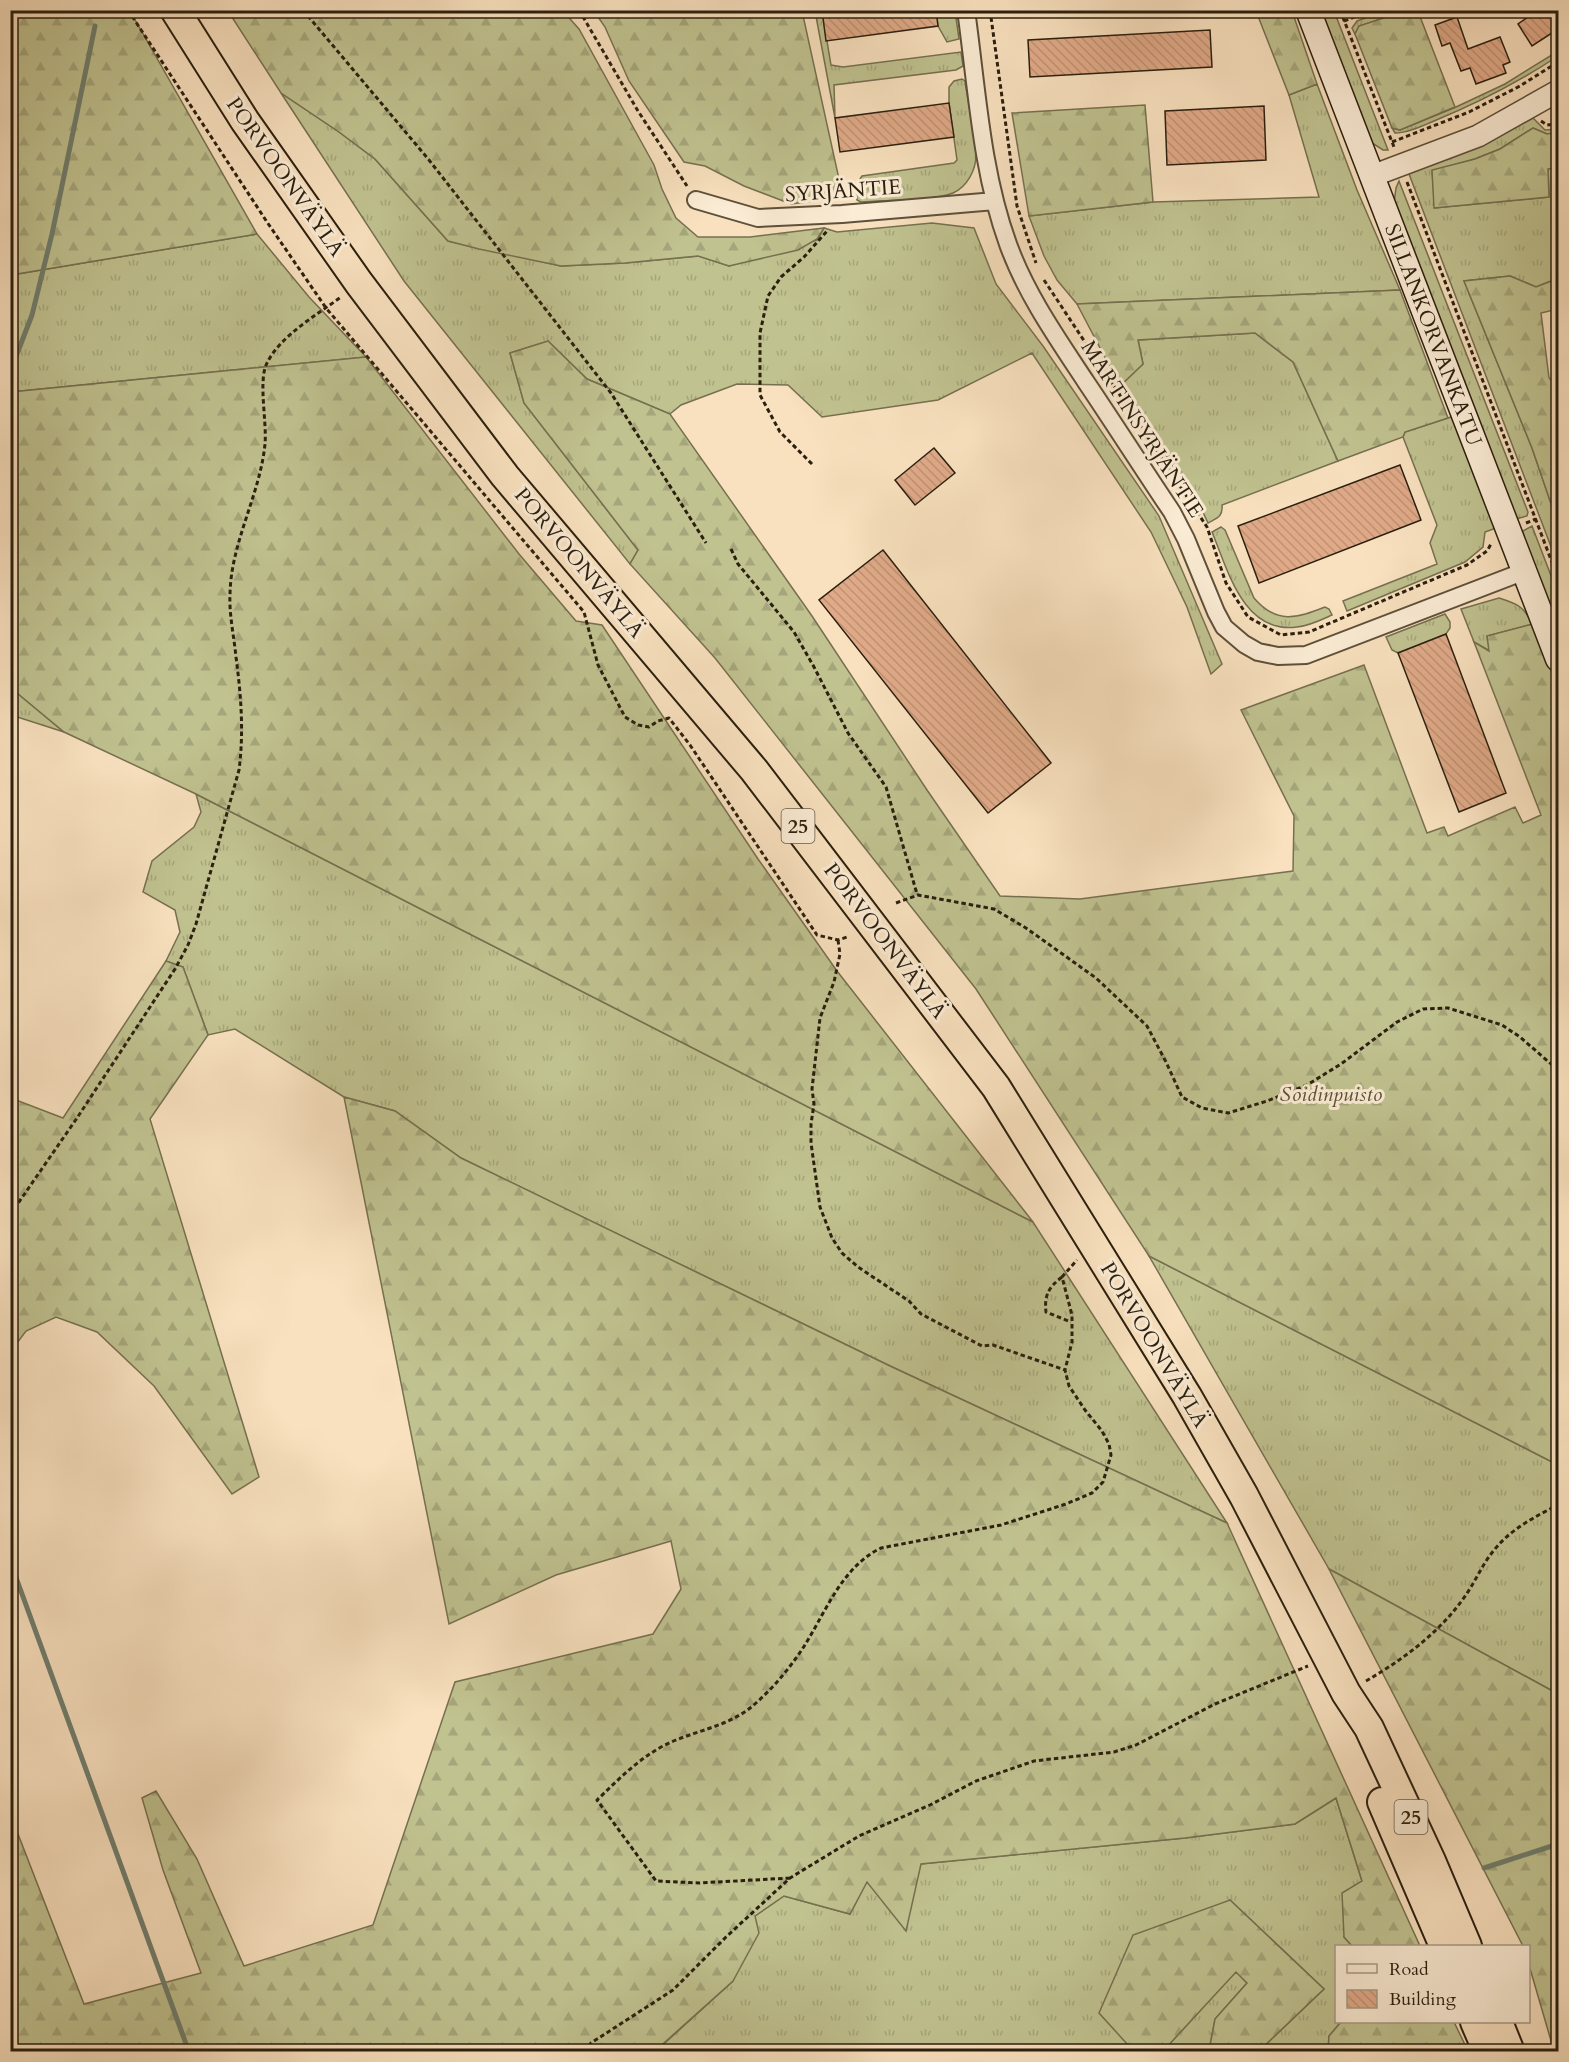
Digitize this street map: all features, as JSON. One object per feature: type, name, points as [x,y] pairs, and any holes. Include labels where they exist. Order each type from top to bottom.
[{"type":"highway","name":"PORVOONVÄYLÄ","points":[[175,10],[245,121],[359,283],[505,476],[762,779],[996,1087],[1187,1396],[1244,1496],[1346,1693],[1369,1728],[1431,1861],[1466,1945]]},
{"type":"highway","name":"PORVOONVÄYLÄ","points":[[1346,1693],[1350,1728],[1443,1945]]},
{"type":"highway","points":[[1475,2023],[1488,2052]]},
{"type":"highway","points":[[1498,2023],[1510,2052]]},
{"type":"main road","name":"SILLANKORVANKATU","points":[[1308,10],[1558,659]]},
{"type":"street","name":"MARTINSYRJÄNTIE","points":[[966,10],[986,156],[995,201],[1008,244],[1047,322],[1172,512],[1224,627],[1244,644],[1258,652],[1278,656],[1306,655],[1525,571]]},
{"type":"street","points":[[1372,176],[1478,136],[1558,94]]},
{"type":"street","name":"SYRJÄNTIE","points":[[696,200],[758,218],[842,214],[995,201]]},
{"type":"path","points":[[128,10],[326,308],[584,612],[598,665],[625,717],[638,725],[650,728],[658,721],[669,718],[690,745],[817,935],[838,940],[847,937]]},
{"type":"path","points":[[303,10],[429,160],[611,393],[706,543]]},
{"type":"path","points":[[579,10],[638,111],[696,200]]},
{"type":"path","points":[[990,10],[1017,206],[1039,271]]},
{"type":"path","points":[[1340,10],[1558,578]]},
{"type":"path","points":[[1344,21],[1372,10]]},
{"type":"path","points":[[1392,142],[1469,112],[1520,86],[1558,62]]},
{"type":"path","points":[[812,464],[780,432],[760,395],[760,333],[768,297],[781,277],[804,256],[842,214]]},
{"type":"path","points":[[1044,279],[1207,527],[1226,583],[1248,617],[1281,635],[1309,632],[1437,579],[1467,565],[1487,551],[1498,534],[1509,530]]},
{"type":"path","points":[[10,1215],[175,969],[196,924],[239,770],[242,711],[230,594],[233,566],[264,451],[263,376],[265,364],[284,340],[359,283]]},
{"type":"path","points":[[731,549],[738,564],[794,632],[848,733],[886,787],[918,895]]},
{"type":"path","points":[[896,903],[918,895],[994,909],[1026,928],[1096,978],[1147,1026],[1182,1097],[1202,1108],[1228,1113],[1307,1085],[1341,1064],[1397,1022],[1423,1009],[1448,1008],[1502,1025],[1558,1070]]},
{"type":"path","points":[[838,940],[840,954],[837,971],[820,1018],[812,1089],[814,1104],[811,1124],[812,1156],[820,1207],[832,1238],[842,1253],[858,1267],[909,1301],[921,1314],[982,1346],[993,1345],[1065,1370]]},
{"type":"path","points":[[1072,1322],[1046,1312],[1044,1298],[1051,1285],[1062,1277],[1092,1243]]},
{"type":"path","points":[[790,1878],[699,1883],[656,1881],[597,1800],[639,1760],[666,1745],[739,1717],[755,1704],[782,1676],[801,1651],[842,1582],[860,1560],[872,1552],[880,1548],[1001,1525],[1066,1504],[1092,1493],[1103,1482],[1111,1455],[1109,1444],[1070,1386],[1065,1370],[1072,1342],[1072,1322],[1070,1302],[1062,1277]]},
{"type":"path","points":[[1346,1693],[1396,1663],[1426,1640],[1462,1600],[1494,1550],[1510,1533],[1558,1505]]},
{"type":"path","points":[[584,2052],[591,2043],[673,1990],[790,1878],[859,1836],[930,1805],[976,1781],[1034,1761],[1114,1752],[1136,1745],[1215,1704],[1328,1657]]},
{"type":"green space","points":[[11,10],[130,11],[257,234],[11,275]]},
{"type":"green space","points":[[228,11],[563,11],[579,29],[654,165],[662,189],[676,218],[698,237],[750,237],[824,228],[817,239],[798,250],[729,266],[698,256],[561,266],[448,241],[375,159],[281,93]]},
{"type":"green space","points":[[594,11],[802,11],[843,197],[791,204],[744,186],[705,166],[684,162],[629,81],[605,27]]},
{"type":"green space","points":[[815,11],[822,11],[831,65],[843,67],[961,52],[963,66],[956,70],[834,85],[835,118]]},
{"type":"green space","points":[[936,11],[955,11],[959,39],[947,42],[938,26]]},
{"type":"green space","points":[[1256,11],[1292,11],[1317,84],[1289,95]]},
{"type":"green space","points":[[1320,11],[1334,11],[1388,150],[1383,150],[1369,141]]},
{"type":"green space","points":[[1386,11],[1441,11],[1428,15],[1402,12],[1359,26],[1355,34],[1352,28],[1357,21]]},
{"type":"green space","points":[[1402,12],[1419,14],[1455,107],[1400,130],[1392,128],[1355,34],[1359,26]]},
{"type":"green space","points":[[1558,51],[1558,56],[1543,66],[1466,107],[1410,131],[1395,133],[1392,128],[1400,130],[1456,107],[1505,84]]},
{"type":"green space","points":[[962,79],[965,81],[976,146],[974,166],[963,187],[953,193],[934,198],[861,202],[857,200],[856,185],[862,176],[954,163],[957,160],[949,87],[954,81]]},
{"type":"green space","points":[[1317,84],[1357,190],[1400,290],[1077,304],[1057,280],[1044,256],[1029,216],[1153,202],[1319,197],[1289,95]]},
{"type":"green space","points":[[281,93],[375,159],[448,241],[561,266],[699,256],[729,266],[817,240],[824,228],[837,232],[932,223],[974,228],[996,284],[1043,346],[1159,516],[1222,664],[1211,674],[1187,607],[1151,532],[1032,353],[938,400],[822,417],[788,385],[737,384],[681,405],[670,414],[587,379],[548,341],[510,353],[524,403],[638,550],[630,564],[404,281]]},
{"type":"green space","points":[[1145,105],[1153,202],[1029,216],[1012,113]]},
{"type":"green space","points":[[1533,118],[1545,130],[1558,129],[1558,144],[1552,134],[1533,128],[1500,149],[1475,159],[1432,171],[1435,208],[1549,197],[1548,168],[1558,168],[1558,282],[1553,280],[1536,287],[1510,276],[1464,281],[1532,448],[1558,524],[1558,565],[1409,174],[1499,136]]},
{"type":"green space","points":[[1533,128],[1547,134],[1552,133],[1558,144],[1558,168],[1548,169],[1549,197],[1434,208],[1432,170],[1475,159],[1500,149]]},
{"type":"green space","points":[[1399,181],[1528,512],[1527,516],[1516,519],[1394,203]]},
{"type":"green space","points":[[257,234],[309,297],[366,357],[11,392],[11,275]]},
{"type":"green space","points":[[1510,276],[1536,287],[1554,280],[1558,282],[1558,309],[1541,313],[1549,378],[1558,387],[1558,524],[1532,448],[1464,281]]},
{"type":"green space","points":[[1400,290],[1448,418],[1405,432],[1403,437],[1338,461],[1293,362],[1255,333],[1138,340],[1143,364],[1120,386],[1077,304]]},
{"type":"green space","points":[[1255,333],[1293,362],[1338,461],[1222,505],[1220,515],[1208,523],[1201,508],[1120,386],[1143,364],[1138,340]]},
{"type":"green space","name":"Soidinpuisto","points":[[548,341],[587,379],[670,414],[812,616],[1000,896],[1080,899],[1293,871],[1294,816],[1241,710],[1364,665],[1427,833],[1444,827],[1448,836],[1515,807],[1523,823],[1541,815],[1474,642],[1489,651],[1487,636],[1533,624],[1558,689],[1558,1465],[1149,1256],[976,989],[715,658],[630,564],[638,550],[524,403],[510,353]]},
{"type":"green space","points":[[366,357],[519,554],[576,621],[602,625],[758,859],[837,971],[1033,1222],[196,794],[64,732],[11,688],[11,392]]},
{"type":"green space","points":[[1454,416],[1496,528],[1485,532],[1483,547],[1465,562],[1347,611],[1343,601],[1437,564],[1430,543],[1437,525],[1403,437],[1405,432]]},
{"type":"green space","points":[[1532,526],[1558,594],[1558,629],[1521,532]]},
{"type":"green space","points":[[1221,527],[1225,530],[1254,598],[1263,607],[1279,616],[1288,617],[1325,607],[1332,615],[1297,627],[1278,626],[1263,620],[1251,610],[1232,581],[1212,532]]},
{"type":"green space","points":[[1499,598],[1519,606],[1533,624],[1487,636],[1490,651],[1474,642],[1461,609]]},
{"type":"green space","points":[[1445,614],[1450,622],[1450,628],[1446,634],[1398,653],[1392,650],[1386,637]]},
{"type":"green space","points":[[11,688],[64,732],[11,715]]},
{"type":"green space","points":[[196,794],[1033,1222],[1227,1523],[890,1366],[461,1158],[395,1111],[344,1097],[235,1029],[208,1035],[183,967],[166,961],[180,932],[175,910],[143,892],[152,861],[194,827],[201,812]]},
{"type":"green space","points":[[166,961],[183,967],[208,1035],[150,1119],[259,1477],[232,1494],[154,1386],[97,1332],[56,1317],[26,1331],[11,1351],[11,1098],[63,1118]]},
{"type":"green space","points":[[344,1097],[395,1111],[461,1158],[890,1366],[1227,1523],[1420,1945],[1351,1945],[1344,1937],[1342,1893],[1362,1881],[1336,1798],[1295,1824],[1185,1838],[921,1864],[906,1931],[867,1882],[850,1914],[784,1896],[755,1916],[759,1933],[733,1981],[655,2051],[11,2051],[11,1816],[84,2004],[201,1973],[163,1870],[142,1798],[156,1791],[197,1859],[244,1966],[373,1925],[455,1682],[653,1634],[681,1589],[671,1541],[556,1575],[449,1624]]},
{"type":"green space","points":[[1149,1256],[1558,1465],[1558,1694],[1329,1569]]},
{"type":"green space","points":[[1329,1569],[1558,1694],[1558,2051],[1554,2051],[1530,1968],[1530,1945],[1522,1945]]},
{"type":"green space","points":[[1336,1798],[1362,1881],[1344,1937],[1351,1945],[1335,1945],[1335,2023],[1340,2023],[1329,2036],[1328,2051],[1259,2051],[1324,1989],[1230,1900],[1164,2050],[1236,1971],[1247,1983],[1215,2019],[1209,2051],[655,2052],[733,1981],[755,1916],[784,1896],[850,1914],[867,1881],[920,1864],[1185,1838],[1295,1824]]},
{"type":"green space","points":[[1230,1900],[1324,1989],[1259,2051],[1209,2051],[1215,2019],[1247,1983],[1236,1972],[1164,2050],[1128,2045],[1099,2013],[1133,1935]]},
{"type":"green space","points":[[1340,2023],[1454,2023],[1468,2051],[1328,2051],[1329,2036]]},
{"type":"building","points":[[822,10],[936,10],[938,26],[826,41]]},
{"type":"building","points":[[1538,10],[1558,10],[1558,29],[1532,46],[1518,24]]},
{"type":"building","points":[[1457,17],[1468,49],[1500,37],[1510,62],[1503,65],[1506,73],[1476,84],[1470,68],[1461,71],[1450,43],[1442,46],[1435,25]]},
{"type":"building","points":[[1210,30],[1212,67],[1030,77],[1028,40]]},
{"type":"building","points":[[949,103],[954,137],[840,152],[835,118]]},
{"type":"building","points":[[1264,106],[1266,160],[1167,165],[1165,111]]},
{"type":"building","points":[[934,448],[955,473],[915,505],[895,480]]},
{"type":"building","points":[[1400,465],[1421,520],[1259,583],[1238,526]]},
{"type":"building","points":[[883,550],[1051,763],[988,813],[819,600]]},
{"type":"building","points":[[1446,634],[1506,793],[1459,812],[1398,653]]},
{"type":"waterway","points":[[10,372],[32,315],[52,234],[95,26]]},
{"type":"waterway","points":[[10,1561],[189,2052]]},
{"type":"waterway","points":[[1484,1868],[1558,1844]]}]
